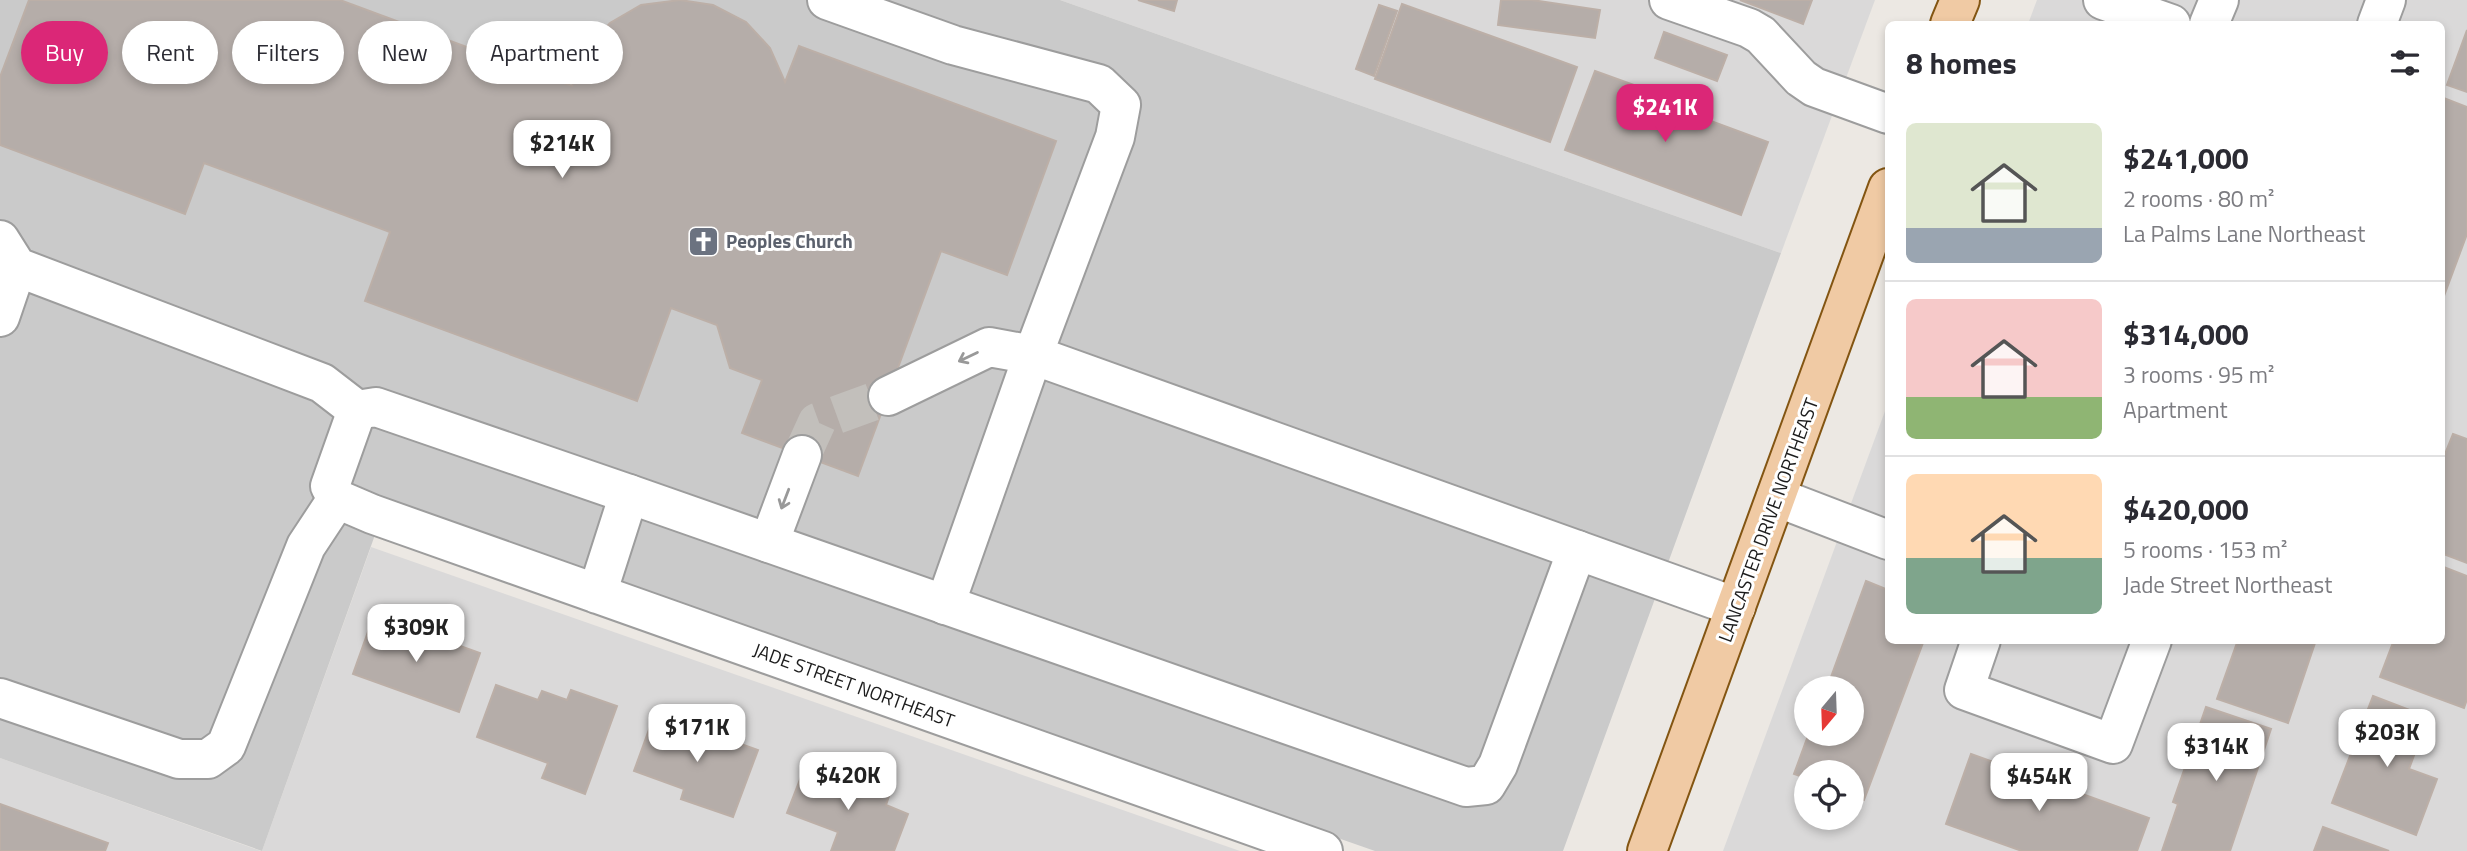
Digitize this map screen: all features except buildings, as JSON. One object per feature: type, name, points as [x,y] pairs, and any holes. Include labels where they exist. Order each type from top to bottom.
[{"type":"main road","points":[[1951,21],[1960,0]]},
{"type":"main road","name":"LANCASTER DRIVE NORTHEAST","points":[[1647,851],[1885,196]]},
{"type":"street","points":[[827,0],[953,45],[1100,84],[1121,105],[1115,138],[1033,355],[945,605]]},
{"type":"street","points":[[1670,0],[1762,35],[1801,79],[1814,87],[1885,113]]},
{"type":"street","points":[[2103,0],[2162,21]]},
{"type":"street","points":[[2210,21],[2219,0]]},
{"type":"street","points":[[2378,21],[2386,0]]},
{"type":"street","points":[[0,317],[8,254],[322,383],[357,410],[376,407],[1465,787],[1486,785],[1498,765],[1577,550]]},
{"type":"street","points":[[888,396],[989,347],[1033,355],[1736,607]]},
{"type":"street","points":[[0,698],[179,760],[208,759],[226,746],[306,546],[337,499],[330,486],[333,472],[357,410]]},
{"type":"street","points":[[769,543],[802,455]]},
{"type":"street","points":[[597,594],[629,494]]},
{"type":"street","points":[[1776,497],[1885,539]]},
{"type":"street","name":"JADE STREET NORTHEAST","points":[[337,499],[386,519],[1317,850]]},
{"type":"street","points":[[1980,644],[1964,690],[2113,744],[2150,644]]},
{"type":"shaded area","points":[[0,0],[1060,0],[1781,253],[1563,851],[1375,851],[386,504],[262,851],[0,758]]},
{"type":"shaded area","points":[[1060,0],[1875,0],[1781,253]]},
{"type":"shaded area","points":[[2037,0],[2467,0],[2467,851],[1723,851],[1885,411],[1885,644],[2445,644],[2445,21],[2029,21]]},
{"type":"shaded area","points":[[371,547],[1240,851],[262,851]]},
{"type":"shaded area","points":[[0,758],[261,851],[0,851]]},
{"type":"tunnel","points":[[802,455],[817,422],[888,396]]},
{"type":"place","name":"Peoples Church","points":[[703,241]]}]
